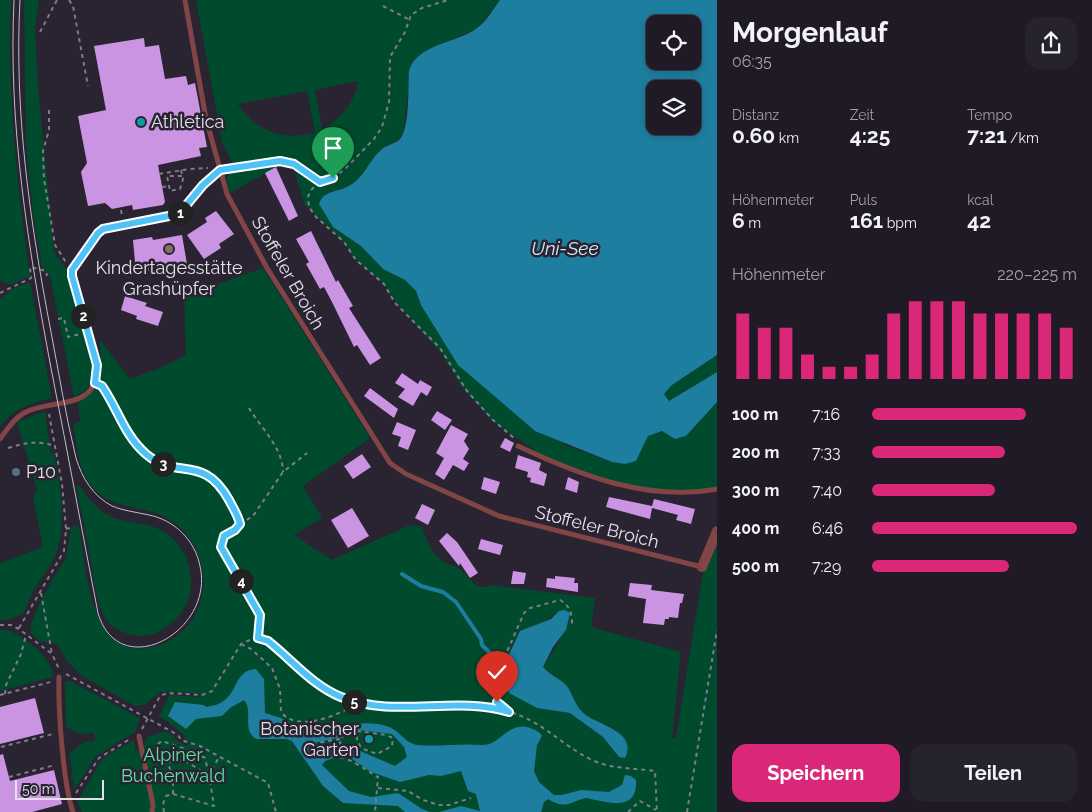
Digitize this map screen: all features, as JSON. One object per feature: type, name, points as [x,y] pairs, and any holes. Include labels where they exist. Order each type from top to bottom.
[{"type":"street","points":[[702,567],[717,531]]},
{"type":"lane","name":"Stoffeler Broich","points":[[185,0],[206,119],[227,194],[267,268],[384,455],[398,470],[499,516],[702,567]]},
{"type":"lane","points":[[0,439],[19,416],[47,406],[65,404],[90,391],[95,383],[97,365],[72,276],[72,270],[103,229],[179,214],[203,185],[220,170]]},
{"type":"lane","points":[[518,446],[545,458],[618,484],[652,490],[688,492],[717,489]]},
{"type":"lane","points":[[59,679],[69,803],[73,812]]},
{"type":"lane","points":[[139,736],[153,805],[152,812]]},
{"type":"path","points":[[40,32],[58,0]]},
{"type":"path","points":[[69,0],[73,6],[88,86]]},
{"type":"path","points":[[448,0],[416,11],[408,19],[405,32],[390,57],[389,102],[382,128],[344,170],[333,178],[320,182],[308,196],[309,207],[316,217],[344,242],[356,260],[384,284],[395,303],[440,348],[467,391],[492,420],[515,438],[518,446]]},
{"type":"path","points":[[383,6],[408,19]]},
{"type":"path","points":[[49,110],[49,130],[43,152],[44,180],[55,245],[61,258],[72,270]]},
{"type":"path","points":[[160,174],[205,168],[220,170],[280,161],[294,164],[320,182]]},
{"type":"path","points":[[181,170],[182,176],[180,190],[170,191],[167,176],[182,176]]},
{"type":"path","points":[[162,187],[169,186]]},
{"type":"path","points":[[0,293],[31,278],[30,267],[46,271],[47,276]]},
{"type":"path","points":[[58,319],[64,318],[68,337],[88,332]]},
{"type":"path","points":[[95,383],[102,386],[109,396],[124,428],[140,448],[159,463],[212,476],[223,490],[240,524]]},
{"type":"path","points":[[19,629],[64,551],[66,529],[62,484],[52,424],[47,406]]},
{"type":"path","points":[[250,408],[281,458],[283,472]]},
{"type":"path","points":[[8,448],[41,441],[55,446]]},
{"type":"path","points":[[258,638],[260,615],[221,547],[224,536],[253,516],[283,472],[307,453]]},
{"type":"path","points":[[66,529],[74,527]]},
{"type":"path","points":[[41,591],[52,654],[62,674],[70,675],[178,734],[181,740],[220,757],[268,783],[276,812]]},
{"type":"path","points":[[509,712],[497,702],[493,694],[492,674],[506,654],[524,613],[530,608],[560,600],[566,603],[572,613],[572,625]]},
{"type":"path","points":[[0,625],[11,625],[19,629],[52,654]]},
{"type":"path","points":[[687,812],[717,630]]},
{"type":"path","points":[[5,694],[6,685],[21,654],[26,635]]},
{"type":"path","points":[[69,803],[99,758],[139,736],[160,696],[168,693],[202,695],[212,691],[241,644],[258,638],[268,641],[326,690],[357,703],[392,708],[488,707],[509,712],[541,725],[594,761],[619,768],[655,772],[657,811]]},
{"type":"path","points":[[241,644],[251,648],[272,668],[280,689],[281,712],[290,720],[302,721],[339,715],[357,703]]},
{"type":"path","points":[[0,695],[59,679]]},
{"type":"path","points":[[341,749],[320,754],[313,747],[317,744],[340,739],[346,731],[356,731],[386,734],[393,738],[392,745],[377,754],[360,748],[356,731]]},
{"type":"path","points":[[2,747],[62,732]]},
{"type":"path","points":[[340,739],[341,756],[377,776],[378,788],[375,812]]},
{"type":"path","points":[[164,812],[163,804],[166,796],[174,794],[214,806],[204,758],[197,753],[162,741],[156,745],[156,749],[168,762],[174,784],[174,794]]},
{"type":"path","points":[[209,776],[220,757]]},
{"type":"path","points":[[168,762],[178,759],[188,762],[209,776]]},
{"type":"path","points":[[9,777],[65,763]]},
{"type":"path","points":[[378,788],[408,790],[423,800],[438,805],[449,805],[471,798]]},
{"type":"path","points":[[628,812],[640,801],[657,811]]},
{"type":"green space","points":[[0,0],[11,0],[10,69],[14,138],[30,276],[10,285],[0,280]]},
{"type":"green space","points":[[24,0],[39,0],[35,30],[38,86],[54,252],[66,269],[92,364],[91,383],[86,390],[74,397],[50,276],[42,267],[33,214],[26,145]]},
{"type":"green space","points":[[196,0],[500,0],[478,28],[419,55],[411,65],[404,130],[399,139],[380,150],[361,177],[347,187],[325,194],[333,227],[361,246],[383,269],[405,280],[416,291],[421,305],[565,445],[612,462],[636,461],[648,436],[662,431],[675,439],[686,436],[717,402],[717,487],[694,491],[653,489],[618,484],[547,459],[492,421],[461,386],[442,354],[396,303],[384,284],[356,260],[344,242],[304,204],[293,165],[284,163],[230,193],[226,178],[234,168],[222,142]],"holes":[[[358,81],[354,96],[346,110],[322,129],[315,90]],[[307,91],[315,132],[304,135],[282,135],[272,132],[253,121],[238,104]]]},
{"type":"green space","name":"Alpiner Buchenwald","points":[[263,268],[370,438],[303,486],[322,518],[294,535],[332,560],[410,525],[422,527],[428,542],[437,556],[445,563],[459,568],[478,586],[487,587],[490,585],[595,598],[591,627],[681,652],[672,738],[676,737],[704,567],[717,535],[717,812],[82,812],[77,802],[102,759],[134,740],[135,751],[143,748],[147,737],[165,731],[175,737],[174,739],[187,746],[189,741],[185,739],[182,733],[159,716],[169,695],[201,697],[198,693],[160,692],[145,705],[135,706],[82,676],[67,661],[57,644],[39,641],[30,632],[32,621],[42,598],[66,557],[71,528],[79,526],[88,584],[94,605],[102,623],[112,638],[127,647],[146,648],[167,642],[184,630],[195,615],[202,597],[203,578],[200,558],[191,540],[176,524],[166,518],[156,513],[113,501],[94,489],[81,467],[73,424],[80,422],[78,402],[94,389],[98,382],[101,368],[100,339],[130,379],[160,368],[186,355],[184,296]],"holes":[[[556,613],[566,630],[543,667],[569,689],[583,712],[592,719],[613,729],[622,737],[626,743],[619,757],[603,737],[570,713],[537,708],[505,661],[514,642],[520,635]]]},
{"type":"green space","points":[[30,282],[52,398],[16,411],[0,427],[0,299],[14,288]]},
{"type":"green space","points":[[717,355],[717,372],[669,401],[664,394],[672,385]]},
{"type":"green space","points":[[45,411],[51,454],[54,453],[62,505],[59,544],[53,560],[35,588],[24,612],[17,617],[0,621],[0,563],[43,547],[33,497],[37,490],[17,422]]},
{"type":"green space","points":[[76,486],[80,486],[96,506],[108,515],[120,520],[153,526],[159,529],[178,544],[185,555],[191,578],[187,602],[181,613],[164,629],[149,635],[132,635],[120,631],[107,621],[99,605],[96,593]]},
{"type":"green space","points":[[3,629],[27,640],[35,647],[48,662],[53,677],[0,691],[0,630]]},
{"type":"green space","points":[[70,681],[140,718],[135,732],[96,756],[74,790],[70,753],[84,742],[95,741],[94,733],[80,734],[66,727],[65,682]]},
{"type":"water","name":"Uni-See","points":[[500,0],[717,0],[717,355],[672,385],[664,394],[669,401],[717,372],[717,402],[686,436],[675,439],[662,431],[648,436],[636,461],[625,464],[612,462],[535,431],[458,365],[421,305],[416,291],[405,280],[383,269],[361,246],[333,227],[319,204],[330,192],[347,187],[358,179],[382,149],[400,139],[405,125],[408,106],[409,71],[413,62],[429,49],[469,33],[481,25]]},
{"type":"water","points":[[565,610],[570,613],[566,630],[553,647],[543,667],[569,689],[583,712],[622,736],[628,749],[625,758],[619,757],[603,737],[570,713],[537,708],[509,693],[500,673],[520,631],[551,619],[559,611]]},
{"type":"water","points":[[256,669],[264,679],[265,713],[281,718],[311,735],[350,725],[369,723],[389,727],[410,742],[418,745],[482,745],[494,742],[510,730],[523,726],[535,730],[542,736],[537,745],[534,771],[539,782],[554,795],[581,790],[609,792],[622,785],[625,775],[631,776],[636,780],[635,790],[632,797],[621,803],[586,798],[563,805],[548,799],[544,802],[541,812],[439,812],[461,806],[480,811],[476,794],[468,791],[461,771],[441,776],[429,775],[400,782],[371,772],[348,756],[339,756],[325,761],[322,765],[349,791],[371,797],[398,793],[422,809],[430,812],[405,812],[398,806],[343,803],[323,786],[292,741],[286,739],[256,739],[252,735],[248,725],[247,704],[244,700],[230,708],[222,716],[196,719],[186,729],[168,716],[175,702],[204,705],[206,707],[221,703],[229,696],[241,676],[249,670]],"holes":[[[350,729],[392,734],[404,747],[407,757],[395,766],[358,750],[341,750],[319,756],[313,753],[311,747],[314,743],[338,738],[344,731]]]},
{"type":"building","name":"Athletica","points":[[144,38],[145,47],[159,45],[165,79],[186,76],[188,85],[195,83],[207,147],[199,148],[201,156],[158,165],[165,202],[163,205],[133,210],[132,205],[112,209],[105,203],[88,206],[81,172],[87,163],[78,116],[106,110],[94,46]]},
{"type":"building","points":[[276,167],[298,216],[289,221],[265,173]]},
{"type":"building","points":[[216,211],[234,234],[219,244],[221,248],[204,259],[187,235],[207,222],[205,218]]},
{"type":"building","points":[[311,231],[336,282],[338,280],[353,306],[349,308],[381,358],[370,365],[357,345],[354,347],[324,287],[320,289],[306,264],[309,262],[296,239]]},
{"type":"building","points":[[182,235],[187,264],[136,273],[133,240],[152,237],[153,240]]},
{"type":"building","points":[[125,296],[147,303],[145,306],[163,312],[158,326],[136,319],[137,316],[121,310]]},
{"type":"building","points":[[402,373],[418,384],[420,380],[432,387],[427,396],[421,392],[413,406],[398,397],[405,389],[395,383]]},
{"type":"building","points":[[370,388],[398,409],[394,418],[364,396]]},
{"type":"building","points":[[437,411],[452,420],[445,430],[431,420]]},
{"type":"building","points":[[397,422],[416,430],[408,450],[398,446],[401,437],[392,434]]},
{"type":"building","points":[[451,425],[468,434],[464,441],[469,449],[463,459],[469,463],[464,471],[453,465],[444,480],[435,474],[444,458],[436,453]]},
{"type":"building","points":[[505,438],[514,443],[510,452],[500,447]]},
{"type":"building","points":[[362,454],[371,467],[353,479],[344,466]]},
{"type":"building","points":[[518,455],[541,463],[539,470],[547,474],[544,486],[530,482],[531,478],[527,477],[528,472],[515,468]]},
{"type":"building","points":[[484,477],[500,482],[496,494],[481,489]]},
{"type":"building","points":[[568,477],[579,482],[577,493],[565,489]]},
{"type":"building","points":[[609,497],[652,506],[654,499],[695,509],[691,524],[676,520],[678,515],[652,508],[650,519],[606,507]]},
{"type":"building","points":[[422,504],[435,510],[428,525],[415,518]]},
{"type":"building","points":[[352,508],[369,536],[348,548],[331,520]]},
{"type":"building","points":[[447,533],[457,542],[478,573],[470,578],[460,563],[459,566],[439,541]]},
{"type":"building","points":[[481,539],[503,545],[500,555],[478,549]]},
{"type":"building","points":[[513,571],[526,573],[524,584],[511,584]]},
{"type":"building","points":[[555,576],[575,578],[574,583],[578,583],[578,592],[546,587],[547,578],[555,579]]},
{"type":"building","points":[[630,583],[652,585],[651,590],[684,594],[682,603],[680,603],[678,618],[669,617],[669,619],[665,619],[664,625],[643,623],[646,599],[628,596]]},
{"type":"building","points":[[35,698],[44,733],[0,744],[0,707]]},
{"type":"building","points":[[3,754],[10,781],[54,770],[62,804],[32,812],[0,812],[0,755]]},
{"type":"waterway","points":[[402,574],[421,586],[443,592],[456,602],[481,639],[482,645],[497,660]]},
{"type":"tram line","points":[[14,0],[14,93],[17,139],[28,230],[51,368],[98,613],[109,634],[125,645],[143,647],[162,641],[180,629],[193,611],[201,590],[200,566],[193,548],[175,526],[149,515],[112,506],[99,497],[81,473],[76,458],[43,291],[30,208],[19,84],[20,0]]},
{"type":"place","name":"Athletica","points":[[141,122]]},
{"type":"place","name":"Kindertagesstätte Grashüpfer","points":[[169,249]]},
{"type":"place","name":"P10","points":[[16,472]]},
{"type":"place","name":"Botanischer Garten","points":[[369,739]]},
{"type":"route","points":[[333,178],[320,182],[294,164],[280,161],[220,170],[203,185],[179,214],[103,229],[98,233],[72,270],[72,276],[97,365],[95,383],[102,386],[109,396],[124,428],[134,443],[152,459],[166,465],[206,473],[212,476],[223,490],[240,524],[235,530],[224,536],[221,547],[252,598],[260,615],[258,638],[268,641],[326,690],[357,703],[392,708],[488,707],[509,712],[497,702]]}]
